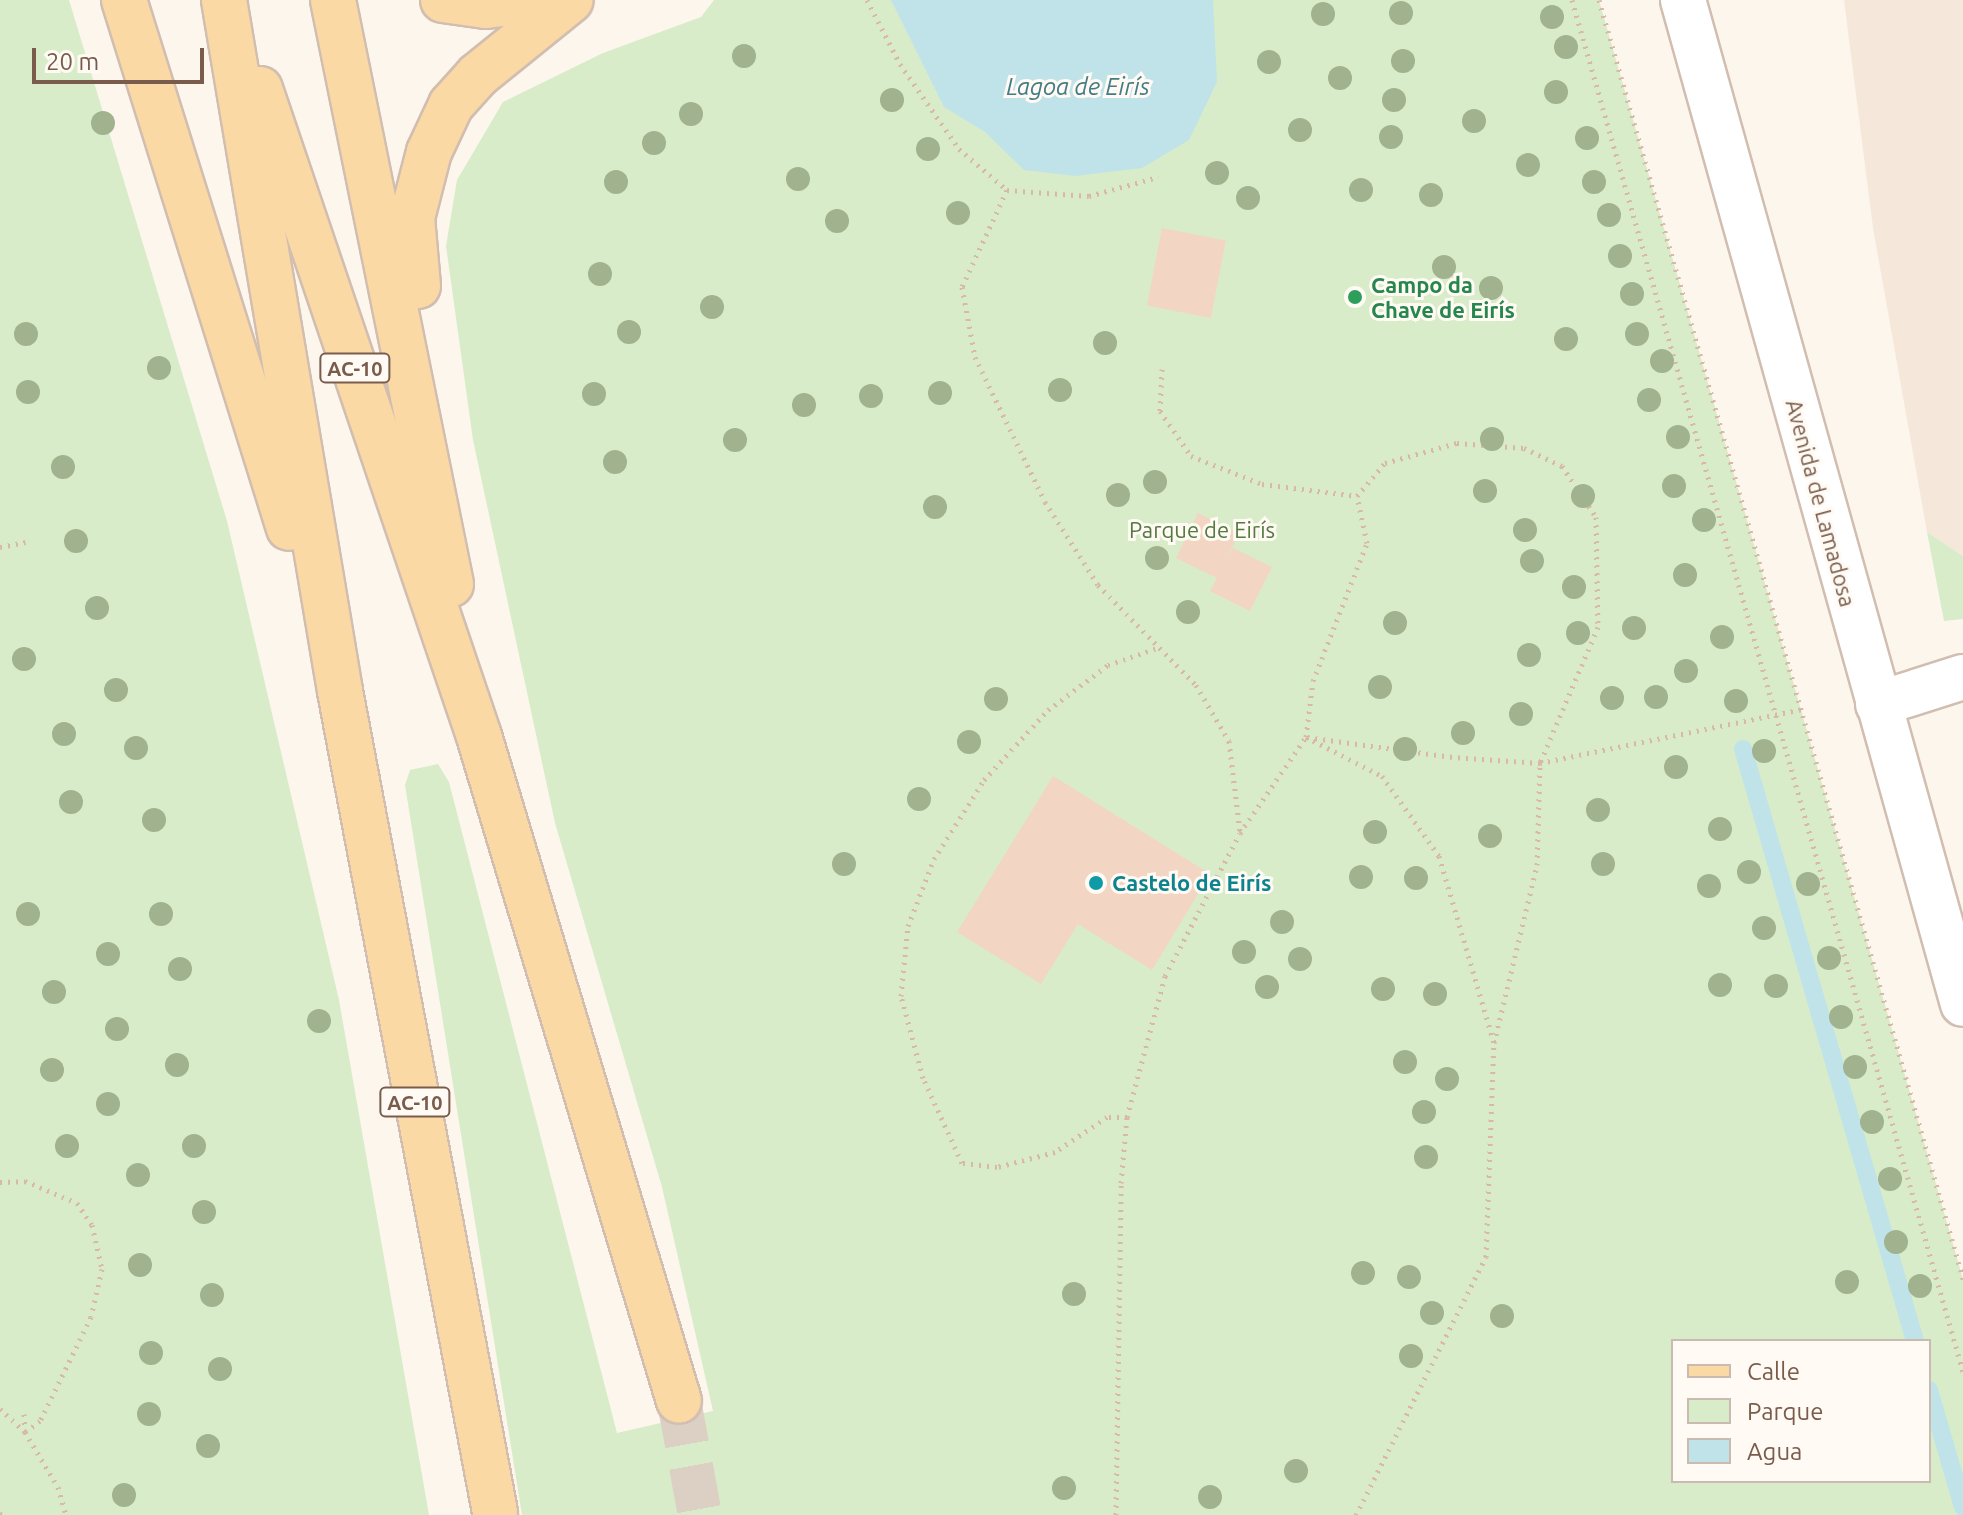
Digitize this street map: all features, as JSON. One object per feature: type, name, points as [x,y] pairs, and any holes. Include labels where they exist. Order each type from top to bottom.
[{"type":"main road","name":"AC-10","points":[[124,0],[340,691]]},
{"type":"main road","name":"AC-10","points":[[224,0],[340,691],[495,1512]]},
{"type":"main road","name":"AC-10","points":[[230,0],[479,736],[679,1401]]},
{"type":"main road","name":"AC-10","points":[[333,0],[440,519],[479,736]]},
{"type":"main road","points":[[443,0],[486,6],[532,0]]},
{"type":"main road","points":[[440,519],[412,218],[415,204],[429,152],[451,105],[478,75],[571,0]]},
{"type":"street","name":"Avenida de Lamadosa","points":[[1683,0],[1963,1004]]},
{"type":"street","points":[[1878,704],[1963,677]]},
{"type":"path","points":[[867,0],[900,64],[959,149],[1007,190],[1089,196],[1158,177]]},
{"type":"path","points":[[1572,0],[1963,1372]]},
{"type":"path","points":[[1599,0],[1963,1279]]},
{"type":"path","points":[[1007,190],[962,287],[975,357],[1045,502],[1098,585],[1196,685],[1229,741],[1240,833]]},
{"type":"path","points":[[1162,369],[1160,411],[1191,456],[1262,484],[1357,496]]},
{"type":"path","points":[[1356,1515],[1486,1257],[1494,1043],[1537,865],[1540,763],[1598,627],[1596,517],[1562,466],[1524,448],[1457,443],[1385,463],[1357,496]]},
{"type":"path","points":[[1116,1515],[1121,1183],[1127,1117],[1165,976],[1240,833],[1306,737],[1313,681],[1367,543],[1357,496]]},
{"type":"path","points":[[0,547],[26,542]]},
{"type":"path","points":[[1127,1117],[1107,1117],[1055,1152],[997,1167],[962,1163],[923,1078],[901,996],[908,926],[934,859],[984,780],[1048,710],[1108,665],[1160,647]]},
{"type":"path","points":[[1306,737],[1452,757],[1540,763],[1802,709]]},
{"type":"path","points":[[1306,737],[1382,776],[1439,856],[1494,1043]]},
{"type":"path","points":[[0,1182],[25,1181],[77,1203],[92,1225],[102,1269],[91,1317],[40,1421],[25,1432]]},
{"type":"path","points":[[0,1409],[25,1432],[58,1487],[66,1515]]},
{"type":"path","points":[[24,1414],[25,1432]]},
{"type":"shaded area","points":[[1844,0],[1963,0],[1963,556],[1927,532],[1873,228]]},
{"type":"green space","points":[[0,0],[69,0],[227,521],[339,1000],[429,1515],[0,1515]]},
{"type":"green space","name":"Parque de Eirís","points":[[714,0],[1599,0],[1963,1279],[1963,1515],[522,1515],[405,785],[410,770],[438,764],[449,782],[617,1433],[713,1411],[662,1187],[555,823],[473,440],[446,246],[457,180],[503,102],[603,53],[701,17]]},
{"type":"green space","points":[[1927,532],[1963,556],[1963,619],[1944,621]]},
{"type":"water","name":"Lagoa de Eirís","points":[[891,0],[1213,0],[1217,82],[1189,140],[1142,168],[1075,176],[1024,170],[985,132],[944,107]]},
{"type":"building","points":[[1162,228],[1226,240],[1211,318],[1147,306]]},
{"type":"building","points":[[1198,513],[1239,533],[1225,563],[1233,548],[1272,567],[1250,611],[1210,591],[1217,578],[1176,558]]},
{"type":"building","name":"Castelo de Eirís","points":[[1053,776],[1210,874],[1152,970],[1078,924],[1041,984],[957,932]]},
{"type":"waterway","points":[[1743,749],[1914,1339]]},
{"type":"waterway","points":[[1931,1397],[1963,1507]]},
{"type":"tunnel","points":[[679,1401],[700,1515]]},
{"type":"place","name":"Campo da Chave de Eirís","points":[[1355,297]]},
{"type":"place","name":"Castelo de Eirís","points":[[1096,883]]}]
